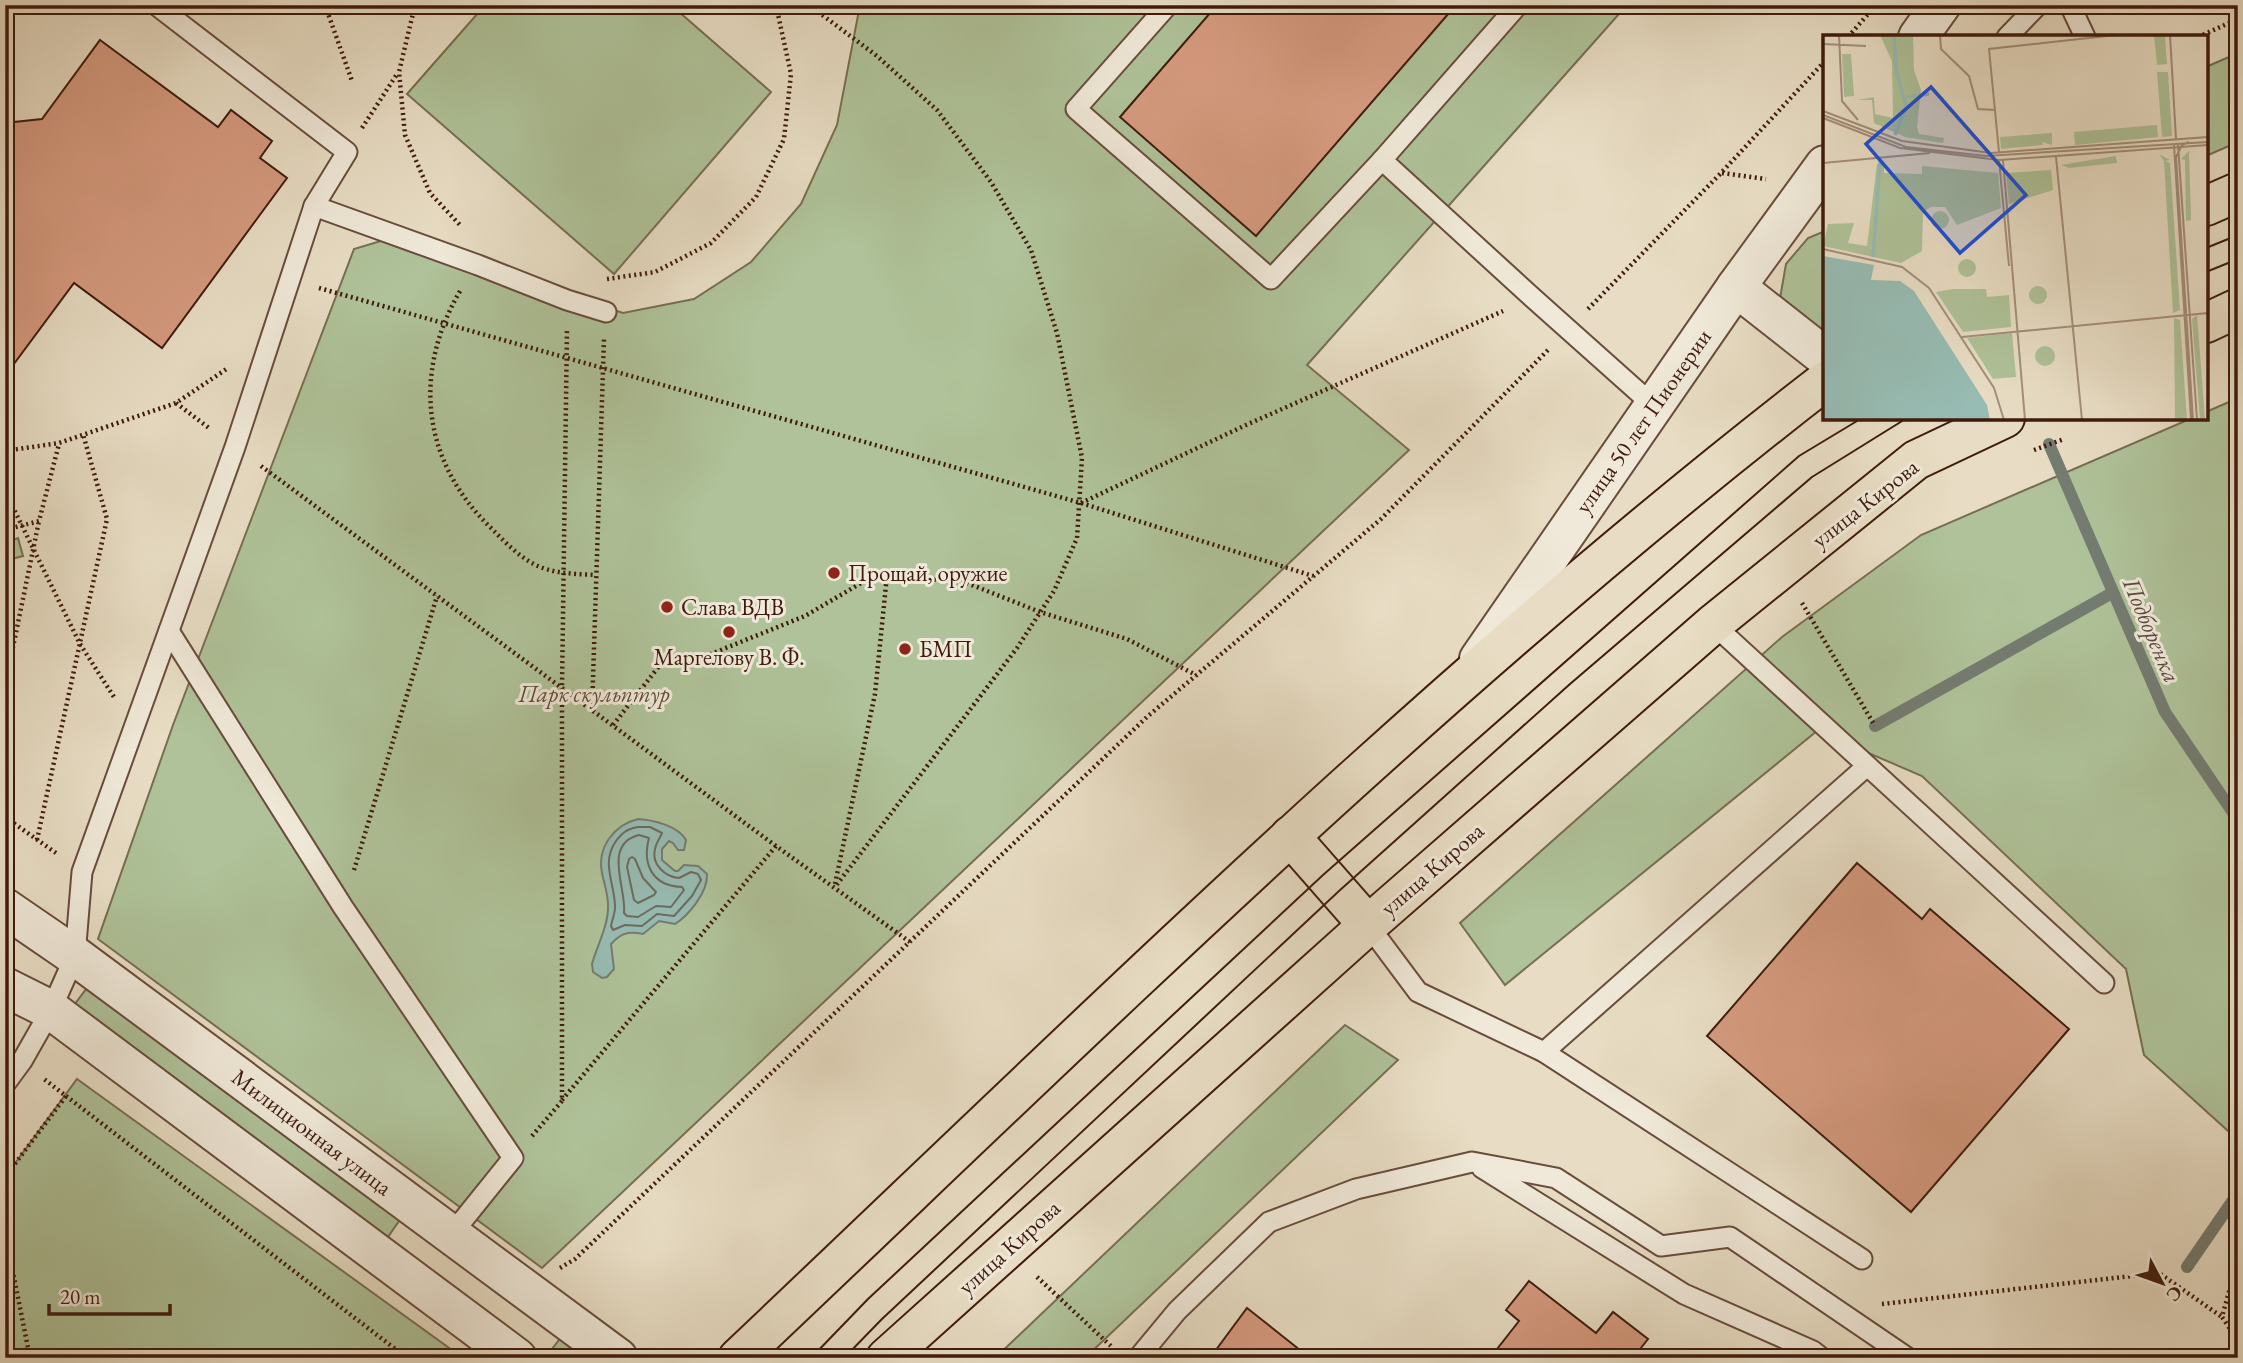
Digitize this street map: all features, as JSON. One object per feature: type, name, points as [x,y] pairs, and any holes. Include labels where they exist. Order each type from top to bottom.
[{"type":"main road","points":[[2208,205],[2238,192]]},
{"type":"main road","points":[[2208,322],[2238,308]]},
{"type":"main road","points":[[738,1358],[1290,836],[1465,679],[1742,444],[1823,383]]},
{"type":"main road","name":"улица Кирова","points":[[886,1358],[1368,925],[1713,624],[1916,460],[2001,420]]},
{"type":"main road","points":[[1290,836],[1368,925]]},
{"type":"street","points":[[1919,35],[1941,5]]},
{"type":"street","name":"улица 50 лет Пионерии","points":[[1465,679],[1736,287],[1823,168]]},
{"type":"street","points":[[1736,287],[1823,355]]},
{"type":"street","name":"Милиционная улица","points":[[5,908],[75,956],[618,1358]]},
{"type":"street","points":[[5,987],[51,1010],[517,1358]]},
{"type":"lane","points":[[5,1084],[22,1061],[51,1010],[75,956],[82,872],[235,447],[314,206],[346,152],[156,5]]},
{"type":"lane","points":[[1168,5],[1076,109],[1271,279],[1382,160],[1518,5]]},
{"type":"lane","points":[[2009,35],[2038,5]]},
{"type":"lane","points":[[2070,5],[2084,35]]},
{"type":"lane","points":[[1382,160],[1654,406]]},
{"type":"lane","points":[[314,206],[606,312]]},
{"type":"lane","points":[[1713,624],[2104,984]]},
{"type":"lane","points":[[169,631],[343,907],[513,1158],[451,1235]]},
{"type":"lane","points":[[1544,1052],[1867,766]]},
{"type":"lane","points":[[1368,925],[1418,992],[1544,1052],[1862,1259]]},
{"type":"lane","points":[[1472,1162],[1684,1294],[1814,1351],[1822,1358]]},
{"type":"lane","points":[[1138,1358],[1177,1311],[1269,1222],[1356,1189],[1472,1162],[1556,1178],[1661,1246],[1730,1237],[1908,1358]]},
{"type":"path","points":[[325,5],[352,81]]},
{"type":"path","points":[[415,5],[399,72],[405,135],[430,193],[474,240],[490,249],[466,280],[443,324],[434,353],[429,398],[434,430],[451,474],[464,498],[519,554],[542,568],[564,573],[596,575]]},
{"type":"path","points":[[562,1101],[562,688],[567,279],[608,279],[655,272],[712,243],[756,197],[783,139],[791,74],[774,5]]},
{"type":"path","points":[[1849,35],[1876,5]]},
{"type":"path","points":[[813,6],[877,56],[937,110],[991,182],[1031,250],[1057,333],[1082,458],[1077,538],[1054,591],[1017,648],[835,887]]},
{"type":"path","points":[[2202,35],[2238,19]]},
{"type":"path","points":[[552,1272],[575,1259],[1148,716],[1381,519],[1721,173],[1823,63]]},
{"type":"path","points":[[346,152],[399,72]]},
{"type":"path","points":[[592,710],[602,369],[608,279]]},
{"type":"path","points":[[291,280],[1081,503],[1313,576]]},
{"type":"path","points":[[1081,503],[1246,425],[1533,298]]},
{"type":"path","points":[[5,451],[59,443],[176,404],[271,340]]},
{"type":"path","points":[[176,404],[910,942]]},
{"type":"path","points":[[37,840],[107,519],[83,434]]},
{"type":"path","points":[[2034,450],[2064,439]]},
{"type":"path","points":[[5,686],[39,521],[59,443]]},
{"type":"path","points":[[5,491],[34,545],[80,644],[135,726]]},
{"type":"path","points":[[5,530],[39,521]]},
{"type":"path","points":[[612,725],[667,656],[696,660],[806,615],[868,579],[887,575],[967,583],[1040,612],[1127,639],[1196,675]]},
{"type":"path","points":[[835,887],[875,694],[887,575]]},
{"type":"path","points":[[343,907],[437,596]]},
{"type":"path","points":[[1801,602],[1875,726]]},
{"type":"path","points":[[5,817],[82,872]]},
{"type":"path","points":[[513,1158],[776,846]]},
{"type":"path","points":[[22,1061],[407,1358]]},
{"type":"path","points":[[5,1177],[66,1096]]},
{"type":"path","points":[[5,1232],[30,1358]]},
{"type":"path","points":[[2222,1317],[2238,1259]]},
{"type":"path","points":[[1835,1309],[2159,1273],[2222,1317],[2238,1341]]},
{"type":"path","points":[[1037,1276],[1114,1349]]},
{"type":"green space","points":[[485,5],[671,5],[771,92],[614,274],[407,94]]},
{"type":"green space","name":"Парк скульптур","points":[[860,5],[1627,5],[1307,365],[1409,450],[542,1268],[98,939],[173,725],[354,249],[394,237],[623,313],[694,299],[751,262],[801,204],[837,125]]},
{"type":"green space","points":[[2238,53],[2238,142],[2208,155],[2208,66]]},
{"type":"green space","points":[[1823,232],[1823,331],[1779,304],[1786,264],[1808,238]]},
{"type":"green space","points":[[2238,398],[2238,1140],[2144,1055],[2126,969],[1922,776],[1817,731],[1505,985],[1460,923],[1782,637],[1921,535],[2187,420],[2208,420],[2208,411]]},
{"type":"green space","points":[[18,538],[23,556],[5,561],[5,543]]},
{"type":"green space","points":[[90,984],[404,1214],[383,1244],[68,1013]]},
{"type":"green space","points":[[1345,1025],[1398,1060],[1085,1358],[995,1358]]},
{"type":"green space","points":[[77,1079],[463,1358],[5,1358],[5,1177]]},
{"type":"green space","points":[[562,1336],[593,1358],[545,1358]]},
{"type":"water","points":[[638,819],[665,825],[682,835],[686,840],[684,850],[678,850],[669,841],[662,849],[662,860],[675,871],[684,865],[698,866],[707,874],[706,881],[697,902],[675,924],[659,921],[643,934],[625,934],[615,940],[611,944],[614,969],[607,977],[602,978],[593,972],[592,964],[608,912],[602,854],[609,838],[615,832]]},
{"type":"building","points":[[1217,5],[1456,5],[1256,236],[1120,117]]},
{"type":"building","points":[[100,40],[218,127],[231,110],[272,141],[260,158],[287,178],[162,348],[74,283],[5,376],[5,123],[42,119]]},
{"type":"building","points":[[1857,863],[1922,919],[1930,909],[2069,1029],[1911,1212],[1707,1036]]},
{"type":"building","points":[[1529,1281],[1596,1333],[1613,1312],[1648,1339],[1633,1358],[1490,1358],[1519,1321],[1506,1310]]},
{"type":"building","points":[[1247,1308],[1310,1358],[1210,1358]]},
{"type":"waterway","name":"Подборенка","points":[[2049,444],[2165,712],[2238,820]]},
{"type":"waterway","points":[[1875,726],[2112,593]]},
{"type":"waterway","points":[[2187,1267],[2238,1193]]},
{"type":"tram line","points":[[2208,247],[2238,235]]},
{"type":"tram line","points":[[2208,271],[2238,259]]},
{"type":"tram line","points":[[811,1358],[868,1299],[1323,875],[1799,456],[1859,420]]},
{"type":"tram line","points":[[844,1358],[882,1319],[1339,891],[1570,684],[1812,477],[1904,420]]},
{"type":"place","name":"Прощай, оружие","points":[[834,573]]},
{"type":"place","name":"Слава ВДВ","points":[[667,607]]},
{"type":"place","name":"Маргелову В. Ф.","points":[[729,632]]},
{"type":"place","name":"БМП","points":[[905,649]]}]
